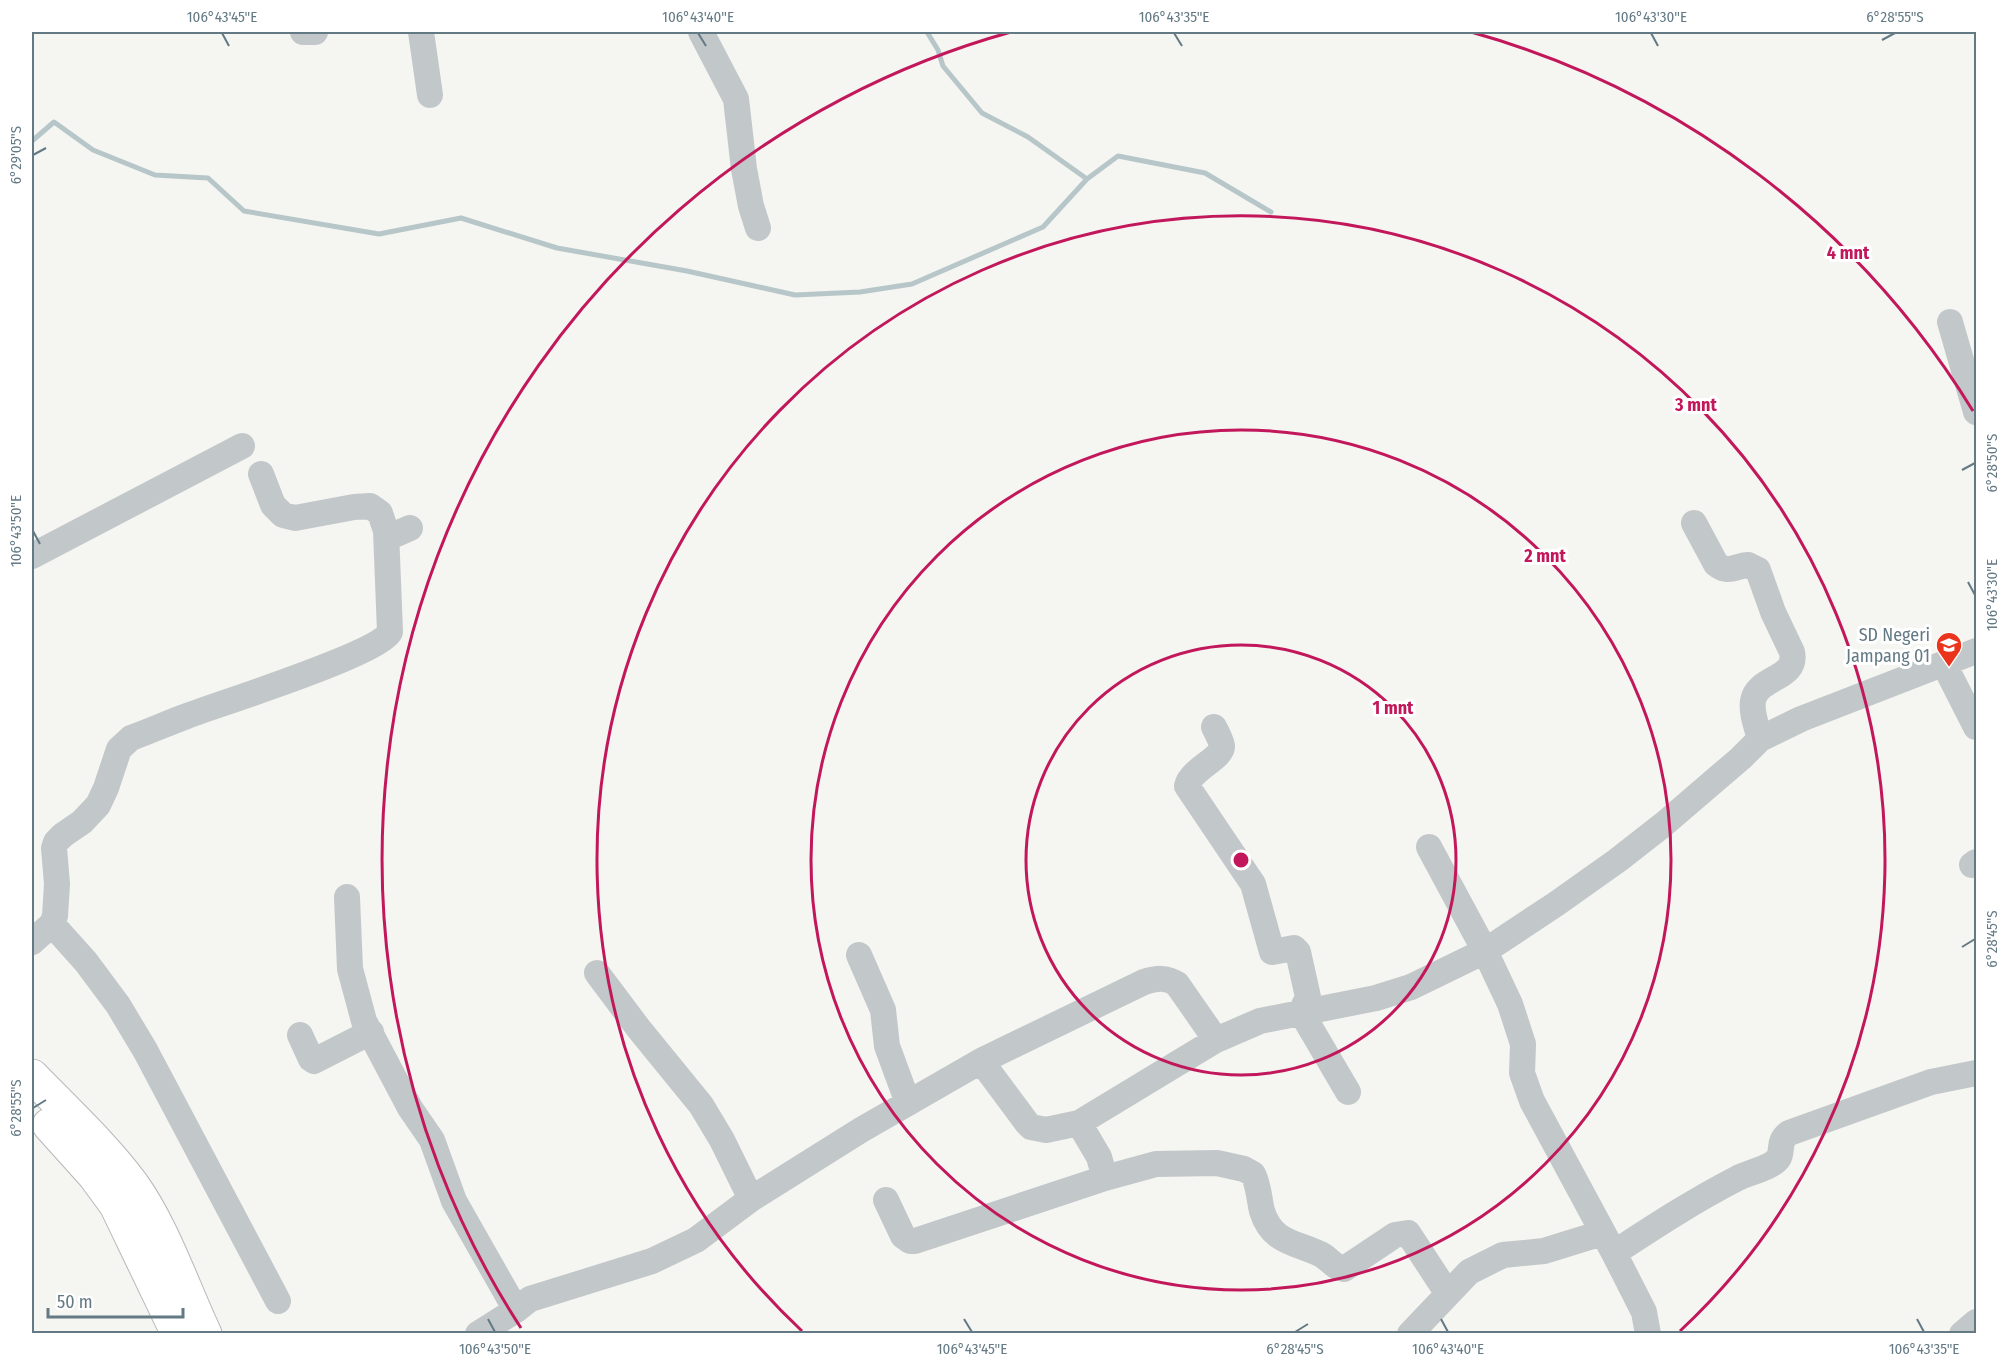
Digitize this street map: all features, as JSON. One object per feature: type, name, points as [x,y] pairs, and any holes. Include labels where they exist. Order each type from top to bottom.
[{"type":"highway","points":[[32,1076],[106,1152],[133,1186],[155,1223],[204,1334]]},
{"type":"highway","points":[[32,1104],[94,1175],[116,1205],[178,1334]]},
{"type":"street","points":[[303,32],[315,32]]},
{"type":"street","points":[[421,32],[430,95]]},
{"type":"street","points":[[701,32],[736,99],[744,169],[758,228]]},
{"type":"street","points":[[1950,322],[1977,412]]},
{"type":"street","points":[[32,556],[242,446]]},
{"type":"street","points":[[261,474],[273,506],[283,515],[295,518],[370,506],[380,513],[387,538],[391,625],[387,638],[323,668],[186,716],[131,738],[125,743],[118,752],[98,805],[90,816],[63,835],[54,845],[57,884],[55,916],[39,935],[86,962],[118,1005],[145,1050],[278,1301]]},
{"type":"street","points":[[1694,523],[1716,564],[1720,567],[1728,570],[1748,564],[1758,570],[1773,612],[1792,652],[1793,658],[1789,669],[1766,683],[1755,695],[1752,703],[1760,740]]},
{"type":"street","points":[[387,538],[410,528]]},
{"type":"street","points":[[981,1061],[1031,1127],[1046,1130],[1079,1123],[1216,1040],[1260,1021],[1376,998],[1411,987],[1485,951],[1557,904],[1664,825],[1760,740],[1801,719],[1977,651]]},
{"type":"street","points":[[1944,664],[1977,727]]},
{"type":"street","points":[[1214,727],[1222,746],[1221,752],[1198,769],[1187,786],[1253,884],[1272,952],[1294,948],[1298,952],[1308,997],[1300,1012]]},
{"type":"street","points":[[1429,847],[1485,951],[1510,1004],[1522,1044],[1522,1073],[1526,1088],[1644,1312],[1648,1334]]},
{"type":"street","points":[[347,897],[350,969],[364,1021],[410,1108],[432,1140],[454,1201],[516,1310]]},
{"type":"street","points":[[859,955],[883,1010],[887,1046],[908,1103]]},
{"type":"street","points":[[597,973],[701,1105],[722,1140],[751,1199]]},
{"type":"street","points":[[478,1334],[530,1299],[652,1261],[696,1240],[751,1199],[830,1148],[908,1103],[981,1061],[1144,982],[1159,978],[1177,984],[1216,1040]]},
{"type":"street","points":[[1300,1012],[1348,1092]]},
{"type":"street","points":[[300,1035],[314,1061],[371,1032]]},
{"type":"street","points":[[1410,1334],[1469,1272],[1503,1255],[1608,1243],[1670,1216],[1740,1176],[1774,1163],[1779,1157],[1784,1137],[1789,1133],[1931,1082],[1977,1073]]},
{"type":"street","points":[[1079,1123],[1099,1157],[1105,1178]]},
{"type":"street","points":[[886,1200],[903,1236],[910,1241],[1105,1178],[1156,1164],[1217,1163],[1244,1169],[1255,1178],[1263,1213],[1276,1236],[1324,1256],[1339,1269],[1344,1269],[1395,1235],[1408,1233],[1448,1294]]},
{"type":"street","points":[[1962,1334],[1977,1322]]},
{"type":"waterway","points":[[927,32],[938,50],[943,66],[982,113],[1028,137],[1087,179]]},
{"type":"waterway","points":[[32,141],[54,122],[93,150],[155,175],[208,178],[244,211],[379,234],[461,218],[557,248],[687,271],[795,295],[860,292],[912,284],[1043,227],[1087,179],[1118,156],[1205,173],[1271,212]]},
{"type":"place","name":"SD Negeri Jampang 01","points":[[1949,668]]}]
